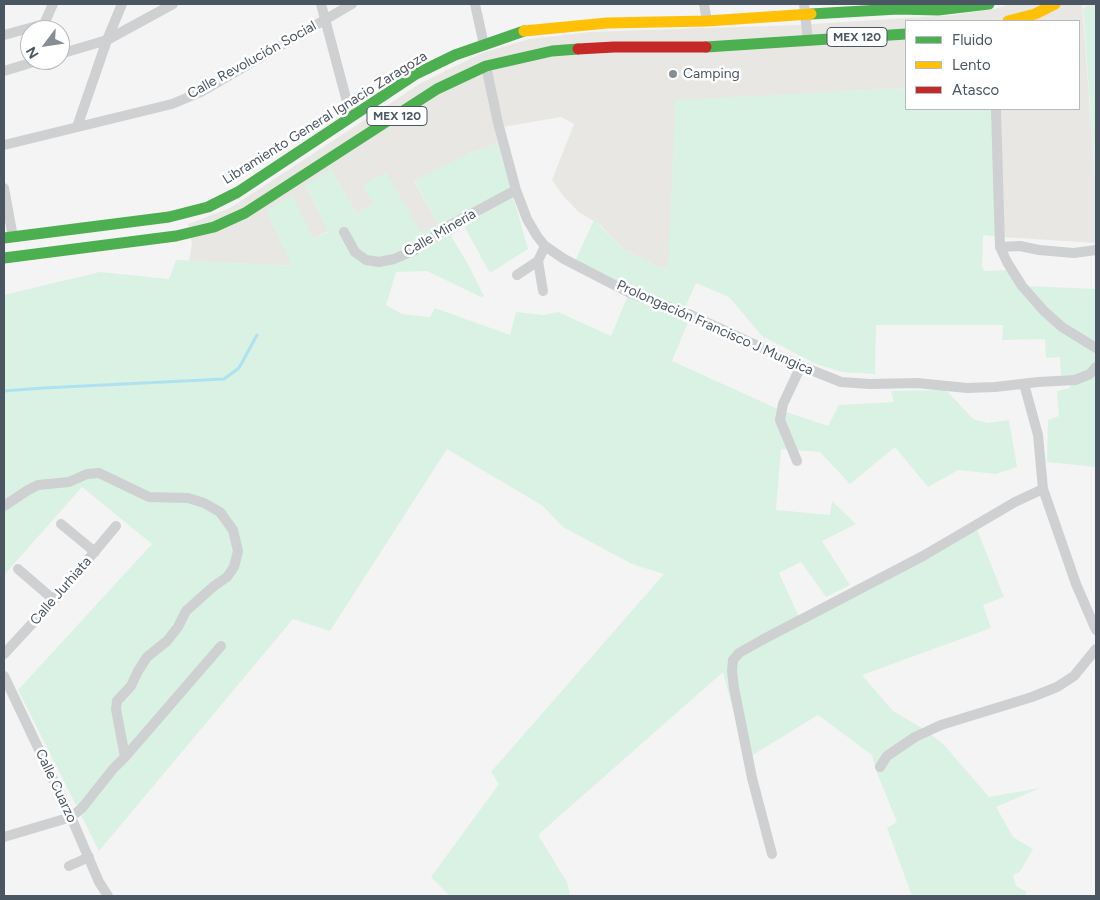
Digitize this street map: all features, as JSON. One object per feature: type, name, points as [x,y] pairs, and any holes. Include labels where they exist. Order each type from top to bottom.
[{"type":"main road","name":"Libramiento General Ignacio Zaragoza","points":[[8,237],[169,217],[208,207],[238,192],[416,74],[456,55],[524,31],[607,23],[707,21],[805,8],[898,6],[938,10],[989,4]]},
{"type":"main road","points":[[1012,20],[1036,14],[1055,4]]},
{"type":"main road","name":"MEX 120","points":[[4,258],[176,236],[214,227],[245,213],[437,89],[486,66],[552,51],[614,47],[717,47],[905,34]]},
{"type":"street","points":[[4,35],[44,24],[53,4]]},
{"type":"street","points":[[77,127],[107,40],[122,4]]},
{"type":"street","points":[[70,51],[107,40],[173,4]]},
{"type":"street","points":[[321,4],[351,118]]},
{"type":"street","name":"Calle Revolución Social","points":[[4,145],[172,104],[201,92],[352,4]]},
{"type":"street","points":[[475,4],[484,45]]},
{"type":"street","points":[[704,4],[707,21]]},
{"type":"street","points":[[805,8],[808,41]]},
{"type":"street","points":[[4,71],[20,66]]},
{"type":"street","name":"Prolongación Francisco J Mungica","points":[[486,66],[498,123],[516,190],[527,219],[545,246],[564,259],[630,293],[691,315],[801,366],[842,382],[917,384],[967,388],[1075,380],[1090,374],[1096,367]]},
{"type":"street","points":[[996,110],[1000,247],[1022,286],[1044,311],[1062,327],[1096,348]]},
{"type":"street","points":[[4,188],[8,237]]},
{"type":"street","name":"Calle Minería","points":[[344,232],[355,252],[366,260],[379,262],[394,259],[414,250],[449,226],[516,190]]},
{"type":"street","points":[[543,291],[538,262],[545,246]]},
{"type":"street","points":[[1000,247],[1020,246],[1039,250],[1074,253],[1096,250]]},
{"type":"street","points":[[517,275],[538,262]]},
{"type":"street","points":[[796,461],[780,420],[784,404],[801,366]]},
{"type":"street","points":[[1024,384],[1038,435],[1044,489],[1076,584],[1096,630]]},
{"type":"street","points":[[4,506],[28,490],[38,486],[68,482],[86,474],[99,473],[150,497],[188,498],[204,503],[220,512],[233,530],[238,552],[234,568],[227,577],[186,611],[178,628],[167,642],[147,657],[131,686],[117,701],[116,710],[126,757]]},
{"type":"street","points":[[772,854],[752,778],[734,688],[733,660],[739,653],[762,640],[915,560],[1015,502],[1044,489]]},
{"type":"street","points":[[61,524],[95,552]]},
{"type":"street","name":"Calle Jurhiata","points":[[4,654],[54,600],[116,526]]},
{"type":"street","points":[[18,569],[54,600]]},
{"type":"street","points":[[4,837],[71,818],[82,808],[113,768],[126,757],[221,646]]},
{"type":"street","points":[[880,767],[887,756],[916,737],[941,725],[1058,687],[1074,676],[1096,649]]},
{"type":"street","name":"Calle Cuarzo","points":[[4,676],[108,896]]},
{"type":"street","points":[[70,866],[89,857]]},
{"type":"shaded area","points":[[1009,4],[1082,4],[1096,190],[1096,243],[1002,237],[1001,110],[1080,110],[1080,20],[905,20],[905,88],[801,94],[668,268],[658,267],[623,249],[600,225],[579,212],[565,198],[552,180],[574,124],[561,117],[503,127],[492,118],[498,143],[471,153],[414,181],[438,224],[421,234],[373,204],[356,213],[331,170],[306,186],[328,231],[314,239],[266,211],[293,266],[189,261],[192,243],[188,224],[230,208],[421,83],[482,53],[529,39],[590,32],[799,25],[953,15],[995,9]]},
{"type":"green space","points":[[1090,4],[1096,4],[1096,190],[1083,8]]},
{"type":"green space","points":[[905,88],[905,110],[1001,110],[1002,237],[983,235],[982,266],[984,271],[1016,270],[1027,286],[1096,289],[1096,467],[1047,462],[1048,420],[1059,416],[1057,391],[1070,388],[1069,376],[1061,375],[1060,357],[1046,358],[1045,339],[1002,340],[1003,325],[876,325],[875,374],[842,372],[816,364],[762,336],[729,297],[696,283],[683,312],[691,315],[672,361],[780,410],[828,426],[839,405],[894,402],[891,391],[946,390],[973,419],[987,423],[1009,420],[1017,467],[996,474],[958,470],[928,487],[895,447],[850,484],[820,452],[781,449],[776,510],[830,515],[832,501],[856,524],[822,541],[850,585],[826,597],[801,562],[779,573],[801,621],[976,527],[1004,597],[983,605],[991,628],[862,675],[893,711],[927,731],[945,746],[989,797],[1040,788],[996,807],[1013,837],[1033,849],[1020,872],[1013,875],[1016,886],[1027,892],[1024,896],[912,896],[887,828],[897,822],[877,773],[872,755],[818,715],[746,759],[723,672],[538,835],[567,882],[570,896],[450,896],[431,877],[499,784],[491,772],[664,574],[632,564],[563,527],[543,506],[447,449],[330,631],[293,619],[99,851],[18,690],[152,544],[82,487],[4,575],[4,295],[100,272],[169,279],[176,260],[292,266],[266,211],[292,195],[314,239],[328,232],[306,185],[331,169],[356,213],[373,204],[363,185],[386,172],[421,233],[438,224],[414,180],[471,153],[498,143],[528,249],[490,273],[464,226],[451,236],[484,296],[481,297],[427,271],[396,272],[386,305],[402,314],[430,317],[435,308],[510,335],[516,312],[544,315],[558,312],[611,336],[629,293],[574,263],[594,220],[623,249],[658,267],[668,268],[675,100]]},
{"type":"waterway","points":[[4,391],[224,379],[239,368],[257,335]]},
{"type":"traffic: fast","points":[[811,14],[898,9],[938,10],[989,4]]},
{"type":"traffic: fast","points":[[4,238],[169,217],[208,207],[238,192],[416,74],[455,55],[524,31]]},
{"type":"traffic: fast","points":[[706,47],[905,34]]},
{"type":"traffic: fast","points":[[4,258],[176,236],[214,227],[245,213],[437,89],[486,66],[552,51],[578,49]]},
{"type":"traffic: slow","points":[[1012,20],[1035,14],[1055,4]]},
{"type":"traffic: slow","points":[[524,31],[607,23],[707,21],[811,14]]},
{"type":"traffic: jam","points":[[578,49],[706,47]]},
{"type":"place","name":"Camping","points":[[673,74]]}]
